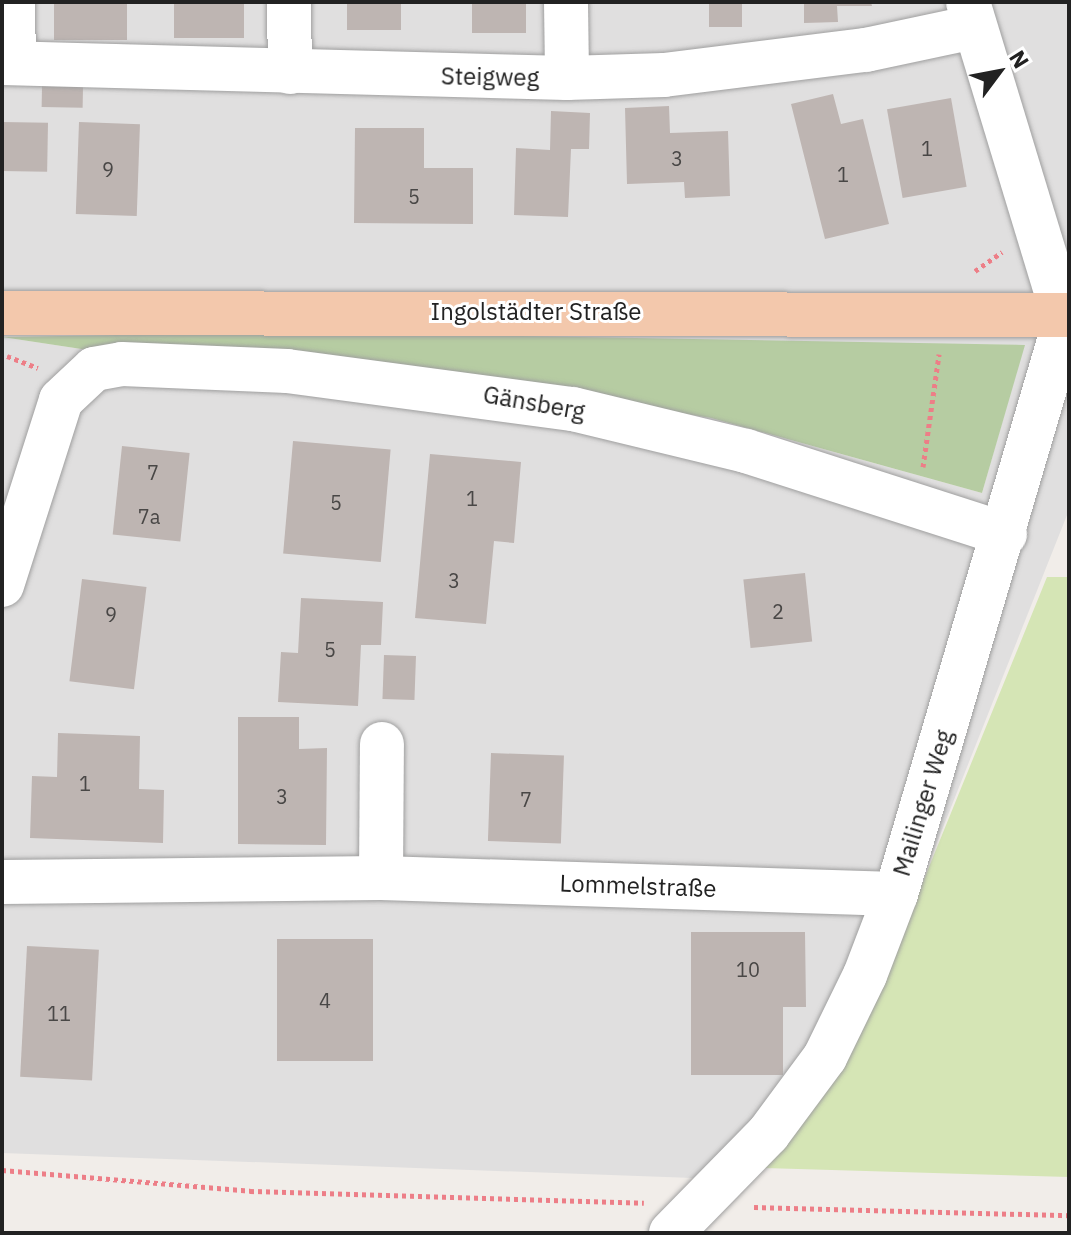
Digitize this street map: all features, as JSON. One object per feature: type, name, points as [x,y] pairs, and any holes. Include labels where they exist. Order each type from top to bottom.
[{"type":"main road","name":"Ingolstädter Straße","points":[[2,313],[1067,312]]},
{"type":"street","points":[[8,63],[13,2]]},
{"type":"street","points":[[289,2],[290,72]]},
{"type":"street","points":[[566,2],[567,78]]},
{"type":"street","points":[[971,14],[1067,312]]},
{"type":"street","name":"Steigweg","points":[[8,63],[567,78],[760,66],[971,14]]},
{"type":"street","name":"Mailinger Weg","points":[[671,1233],[703,1205],[768,1134],[825,1057],[896,894],[1005,534],[1067,312]]},
{"type":"street","name":"Gänsberg","points":[[2,483],[26,418],[61,400],[94,369],[122,364],[287,371],[430,386],[573,409],[746,451],[1005,534]]},
{"type":"street","name":"Gänsberg","points":[[2,585],[61,400]]},
{"type":"street","points":[[381,878],[382,744]]},
{"type":"street","name":"Lommelstraße","points":[[2,882],[381,878],[896,894]]},
{"type":"path","points":[[2,1170],[250,1191],[1069,1215]]},
{"type":"shaded area","points":[[2,2],[1069,2],[1069,510],[861,1034],[764,1168],[693,1178],[2,1153],[2,337],[88,350],[446,375],[711,418],[982,493],[1024,345],[2,334]]},
{"type":"green space","points":[[305,332],[1025,345],[982,493],[711,418],[446,375],[88,350],[2,337]]},
{"type":"green space","points":[[1047,577],[1069,577],[1069,1177],[764,1168],[861,1034]]},
{"type":"building","points":[[54,2],[127,2],[127,40],[54,40]]},
{"type":"building","points":[[174,2],[244,2],[244,38],[174,38]]},
{"type":"building","points":[[347,2],[401,2],[401,30],[347,30]]},
{"type":"building","points":[[472,2],[526,2],[526,33],[472,33]]},
{"type":"building","points":[[709,2],[742,2],[742,27],[709,27]]},
{"type":"building","points":[[804,2],[871,2],[872,6],[837,6],[838,22],[804,23]]},
{"type":"building","points":[[42,86],[83,87],[83,108],[42,107]]},
{"type":"building","points":[[833,94],[841,124],[863,119],[889,224],[825,239],[791,104]]},
{"type":"building","points":[[951,98],[967,187],[903,198],[887,109]]},
{"type":"building","points":[[669,106],[670,133],[728,131],[730,196],[685,198],[684,182],[627,184],[625,108]]},
{"type":"building","points":[[551,111],[590,113],[589,149],[571,149],[568,217],[514,215],[516,148],[550,150]]},
{"type":"building","points":[[2,122],[48,123],[47,172],[2,171]]},
{"type":"building","points":[[79,122],[140,124],[137,216],[76,214]]},
{"type":"building","points":[[355,128],[424,128],[424,168],[473,168],[473,224],[354,223]]},
{"type":"building","points":[[293,441],[391,450],[381,562],[283,554]]},
{"type":"building","points":[[122,446],[190,453],[180,542],[113,535]]},
{"type":"building","points":[[430,454],[521,462],[514,543],[494,541],[486,624],[415,618]]},
{"type":"building","points":[[805,573],[812,642],[751,648],[743,579]]},
{"type":"building","points":[[82,579],[147,587],[134,689],[69,681]]},
{"type":"building","points":[[301,598],[383,602],[381,645],[361,645],[358,706],[278,702],[281,652],[298,653]]},
{"type":"building","points":[[384,655],[416,656],[414,700],[382,699]]},
{"type":"building","points":[[238,717],[299,717],[299,749],[327,748],[326,845],[238,844]]},
{"type":"building","points":[[58,733],[140,736],[139,789],[164,790],[163,843],[30,838],[32,776],[57,777]]},
{"type":"building","points":[[491,753],[564,756],[561,843],[488,841]]},
{"type":"building","points":[[691,932],[805,932],[806,1007],[783,1007],[783,1075],[691,1075]]},
{"type":"building","points":[[277,939],[373,939],[373,1061],[277,1061]]},
{"type":"building","points":[[27,946],[99,950],[92,1081],[20,1077]]}]
